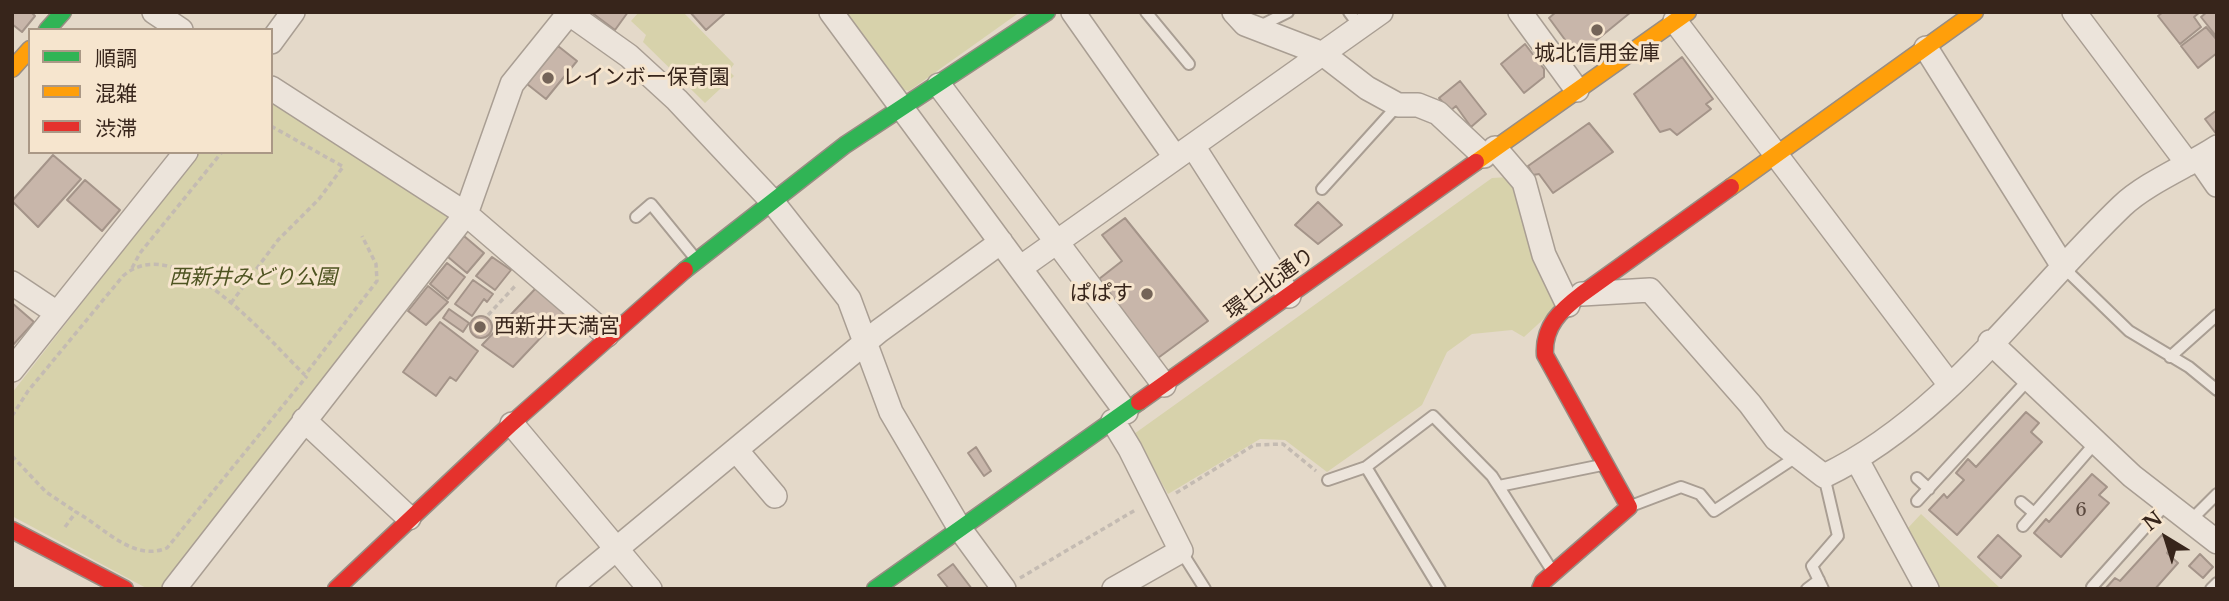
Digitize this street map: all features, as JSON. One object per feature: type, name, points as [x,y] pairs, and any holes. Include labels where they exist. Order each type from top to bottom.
[{"type":"street","points":[[49,28],[63,12]]},
{"type":"street","points":[[154,12],[178,28]]},
{"type":"street","points":[[273,39],[293,12]]},
{"type":"street","points":[[831,12],[1020,268],[1119,417],[1130,449],[1181,551],[1114,589]]},
{"type":"street","points":[[1073,12],[1184,152],[1289,296]]},
{"type":"street","points":[[1234,12],[1245,24],[1323,54],[1367,88],[1398,105],[1418,105],[1438,113],[1490,152],[1524,182],[1544,255],[1575,300]]},
{"type":"street","points":[[1020,268],[1323,54],[1354,20],[1381,12]]},
{"type":"street","points":[[1520,12],[1577,90]]},
{"type":"street","points":[[2074,12],[2201,157],[2217,185]]},
{"type":"street","points":[[174,589],[466,214],[512,84],[569,13],[629,56],[677,100],[771,200],[849,299],[891,412],[960,529],[1004,589]]},
{"type":"street","points":[[335,589],[607,335],[697,260],[820,162],[939,85],[1040,14]]},
{"type":"street","points":[[1540,589],[1553,573],[1629,506],[1545,355],[1542,340],[1551,323],[1575,300],[1926,48],[1961,16]]},
{"type":"street","points":[[1682,17],[1776,154],[1950,385]]},
{"type":"street","name":"環七北通り","points":[[875,589],[1682,17]]},
{"type":"street","points":[[12,69],[26,48]]},
{"type":"street","points":[[1926,48],[2064,268]]},
{"type":"street","points":[[939,85],[1164,385]]},
{"type":"street","points":[[273,89],[466,214],[607,335]]},
{"type":"street","points":[[12,370],[184,154]]},
{"type":"street","points":[[1575,300],[1650,290],[1750,404],[1776,439],[1824,476],[1857,460],[1906,425],[1950,385],[2124,204],[2201,157]]},
{"type":"street","points":[[568,589],[864,344],[1001,242]]},
{"type":"street","points":[[12,282],[57,313]]},
{"type":"street","points":[[1990,342],[2132,476],[2217,542]]},
{"type":"street","points":[[304,420],[409,518]]},
{"type":"street","points":[[512,424],[650,589]]},
{"type":"street","points":[[736,450],[775,496]]},
{"type":"street","points":[[1857,460],[1927,589]]},
{"type":"street","points":[[12,530],[125,589]]},
{"type":"lane","points":[[1146,12],[1189,64]]},
{"type":"lane","points":[[1255,28],[1288,12]]},
{"type":"lane","points":[[1322,189],[1398,105]]},
{"type":"lane","points":[[636,217],[651,204],[697,260]]},
{"type":"lane","points":[[2064,268],[2129,331],[2189,367],[2217,390]]},
{"type":"lane","points":[[2169,357],[2217,316]]},
{"type":"lane","points":[[1917,501],[2028,380]]},
{"type":"lane","points":[[1328,480],[1366,467],[1433,416],[1499,486],[1553,573]]},
{"type":"lane","points":[[2023,526],[2096,442]]},
{"type":"lane","points":[[1629,506],[1681,487],[1700,494],[1714,510],[1796,457]]},
{"type":"lane","points":[[1499,486],[1607,464]]},
{"type":"lane","points":[[1366,467],[1440,589]]},
{"type":"lane","points":[[1807,589],[1821,584],[1812,566],[1838,536],[1824,476]]},
{"type":"lane","points":[[1917,478],[1929,489]]},
{"type":"lane","points":[[2191,520],[2217,494]]},
{"type":"lane","points":[[2021,502],[2034,513]]},
{"type":"lane","points":[[2092,587],[2167,502]]},
{"type":"lane","points":[[1181,551],[1205,589]]},
{"type":"lane","points":[[2093,564],[2103,573]]},
{"type":"lane","points":[[2211,589],[2217,583]]},
{"type":"path","points":[[273,127],[290,134],[343,167]]},
{"type":"path","points":[[231,303],[278,240],[319,199],[343,167],[356,143]]},
{"type":"path","points":[[12,416],[28,391],[132,268],[140,253],[220,154]]},
{"type":"path","points":[[12,456],[46,492],[128,547],[153,553],[167,548],[377,281],[376,264],[362,236]]},
{"type":"path","points":[[132,268],[171,265],[231,303],[273,339],[305,375],[326,391]]},
{"type":"path","points":[[488,315],[530,270]]},
{"type":"path","points":[[62,531],[76,512]]},
{"type":"green space","points":[[639,12],[683,12],[734,64],[729,71],[734,76],[705,103],[643,42],[646,35],[631,21]]},
{"type":"green space","points":[[841,12],[1020,12],[909,91],[897,88]]},
{"type":"green space","name":"西新井みどり公園","points":[[273,95],[451,218],[163,589],[148,589],[12,516],[12,393],[197,154],[273,154]]},
{"type":"green space","points":[[1509,177],[1528,209],[1559,305],[1524,337],[1512,330],[1472,334],[1447,352],[1422,405],[1327,472],[1285,440],[1260,439],[1168,494],[1134,434],[1492,178]]},
{"type":"green space","points":[[1921,514],[2000,588],[1937,589],[1926,561],[1907,529]]},
{"type":"building","points":[[12,12],[31,12],[35,16],[22,32],[12,24]]},
{"type":"building","points":[[591,12],[628,12],[615,30]]},
{"type":"building","points":[[690,12],[722,12],[724,14],[706,30]]},
{"type":"building","points":[[1556,12],[1631,12],[1577,56],[1549,18]]},
{"type":"building","points":[[2163,12],[2200,12],[2194,17],[2201,27],[2180,44],[2158,16]]},
{"type":"building","points":[[2207,12],[2217,12],[2216,36],[2201,17]]},
{"type":"building","points":[[2206,27],[2217,40],[2217,53],[2198,68],[2181,46]]},
{"type":"building","points":[[1525,44],[1544,69],[1544,77],[1524,93],[1501,64]]},
{"type":"building","points":[[558,46],[577,61],[546,99],[527,84]]},
{"type":"building","points":[[1682,57],[1713,99],[1706,104],[1711,109],[1677,135],[1670,129],[1660,132],[1634,94]]},
{"type":"building","points":[[1460,81],[1486,114],[1471,127],[1456,106],[1450,111],[1439,98]]},
{"type":"building","points":[[2217,110],[2217,135],[2205,119]]},
{"type":"building","points":[[1589,123],[1613,152],[1553,193],[1539,174],[1533,175],[1528,166]]},
{"type":"building","points":[[53,155],[81,179],[38,227],[12,201]]},
{"type":"building","points":[[85,180],[120,210],[102,231],[67,200]]},
{"type":"building","points":[[1318,202],[1342,225],[1318,244],[1295,225]]},
{"type":"building","points":[[1125,218],[1208,321],[1158,358],[1099,279],[1122,261],[1102,235]]},
{"type":"building","points":[[464,236],[484,253],[467,273],[448,257]]},
{"type":"building","points":[[492,257],[511,270],[495,290],[476,276]]},
{"type":"building","points":[[447,263],[465,277],[448,299],[430,284]]},
{"type":"building","points":[[473,280],[493,294],[487,302],[484,299],[472,316],[455,304]]},
{"type":"building","points":[[428,286],[448,302],[426,325],[408,311]]},
{"type":"building","points":[[536,288],[564,313],[513,367],[482,345]]},
{"type":"building","points":[[12,303],[34,322],[12,346]]},
{"type":"building","points":[[449,309],[469,323],[463,332],[443,318]]},
{"type":"building","points":[[481,316],[491,323],[492,327],[485,337],[481,338],[471,331],[470,327],[477,317]]},
{"type":"building","points":[[440,322],[478,351],[456,381],[450,377],[436,396],[403,372]]},
{"type":"building","points":[[2026,412],[2039,423],[2031,432],[2042,442],[1957,535],[1929,510],[1944,494],[1947,498],[1964,480],[1956,473],[1968,459],[1976,467]]},
{"type":"building","points":[[976,447],[991,471],[984,476],[968,453]]},
{"type":"building","points":[[2092,474],[2107,487],[2099,495],[2109,503],[2061,557],[2034,533],[2046,519],[2049,522]]},
{"type":"building","points":[[1998,535],[2021,556],[2001,578],[1978,557]]},
{"type":"building","points":[[2162,535],[2173,546],[2167,553],[2178,563],[2155,589],[2105,589],[2115,578],[2120,581]]},
{"type":"building","points":[[2200,554],[2213,567],[2203,578],[2189,566]]},
{"type":"building","points":[[953,564],[972,589],[949,589],[938,575]]},
{"type":"traffic: fast","points":[[49,28],[63,12]]},
{"type":"traffic: fast","points":[[685,270],[845,145],[1047,12]]},
{"type":"traffic: fast","points":[[875,589],[1139,402]]},
{"type":"traffic: slow","points":[[1476,162],[1688,12]]},
{"type":"traffic: slow","points":[[1731,187],[1975,12]]},
{"type":"traffic: slow","points":[[12,69],[28,51]]},
{"type":"traffic: jam","points":[[1139,402],[1476,162]]},
{"type":"traffic: jam","points":[[1540,589],[1543,582],[1629,507],[1545,355],[1550,327],[1567,306],[1582,294],[1731,187]]},
{"type":"traffic: jam","points":[[336,589],[511,424],[685,270]]},
{"type":"traffic: jam","points":[[12,530],[125,589]]},
{"type":"place","name":"城北信用金庫","points":[[1597,30]]},
{"type":"place","name":"レインボー保育園","points":[[548,78]]},
{"type":"place","name":"ぱぱす","points":[[1147,294]]},
{"type":"place","name":"西新井天満宮","points":[[480,327]]}]
